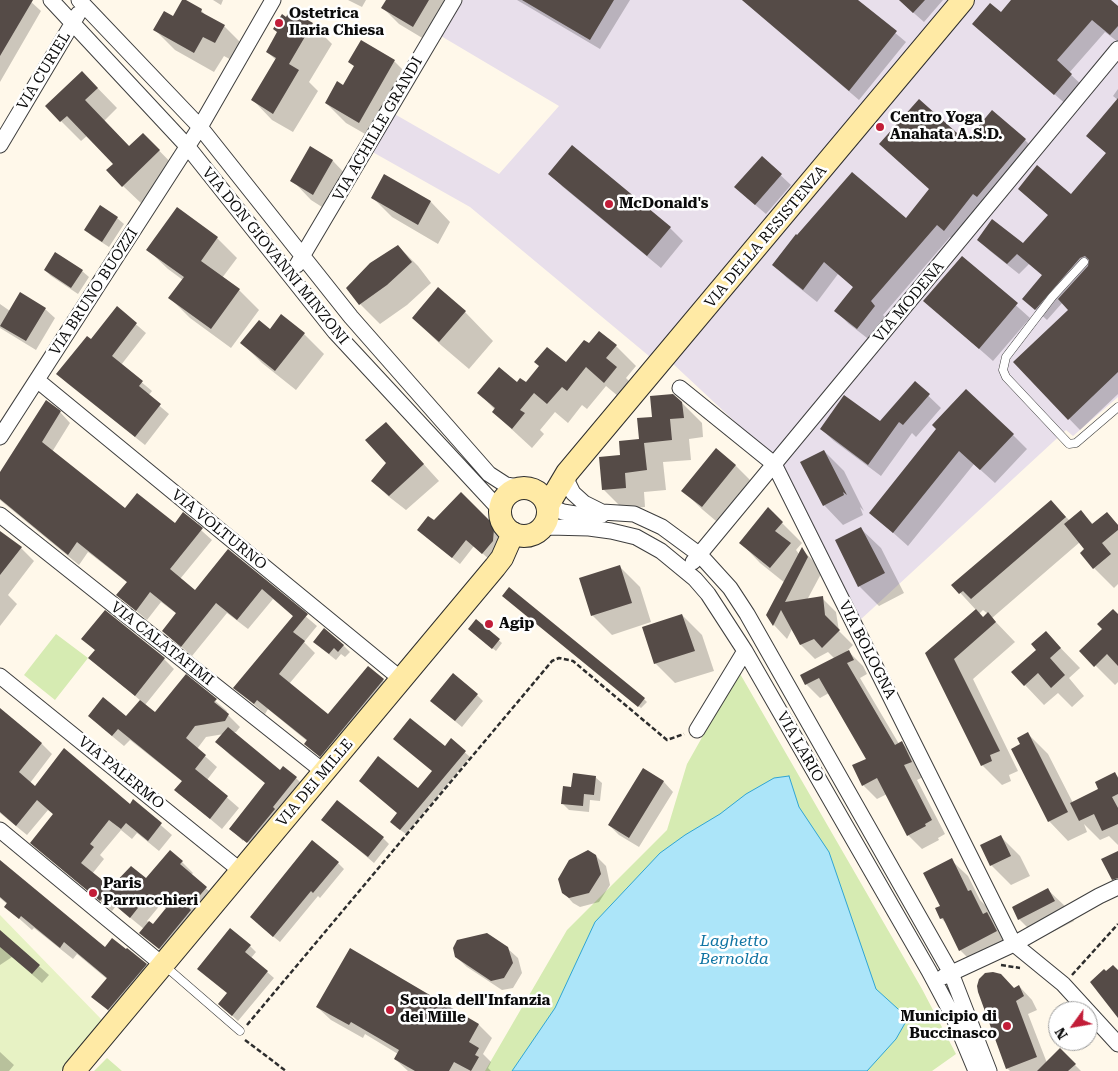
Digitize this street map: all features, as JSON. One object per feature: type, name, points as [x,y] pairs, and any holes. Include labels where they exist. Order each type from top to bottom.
[{"type":"street","name":"VIA DON GIOVANNI MINZONI","points":[[50,0],[73,22],[187,146],[335,332],[501,511]]},
{"type":"street","name":"VIA BRUNO BUOZZI","points":[[0,437],[200,127],[273,0]]},
{"type":"street","name":"VIA ACHILLE GRANDI","points":[[290,274],[303,258],[454,0]]},
{"type":"street","name":"VIA DELLA RESISTENZA","points":[[545,512],[567,473],[963,0]]},
{"type":"street","name":"VIA DON GIOVANNI MINZONI","points":[[83,1],[200,127],[350,317],[489,474],[506,485],[524,488]]},
{"type":"street","name":"VIA CURIEL","points":[[0,145],[73,22],[83,1]]},
{"type":"street","name":"VIA MODENA","points":[[686,571],[1118,49]]},
{"type":"street","name":"VIA VOLTURNO","points":[[37,380],[402,679]]},
{"type":"street","name":"VIA BOLOGNA","points":[[680,388],[774,464],[1014,944]]},
{"type":"street","name":"VIA DELLA RESISTENZA","points":[[524,488],[537,488],[549,484],[567,473]]},
{"type":"street","name":"VIA LARIO","points":[[567,473],[571,490],[580,500],[596,510],[615,513]]},
{"type":"street","points":[[524,488],[535,491],[545,512],[529,536],[520,536],[513,533],[503,522],[501,511],[503,502],[508,494],[524,488]]},
{"type":"street","name":"VIA LARIO","points":[[976,1071],[956,1022],[935,982],[745,651],[714,601],[686,571],[650,544],[628,535],[589,528],[549,527],[545,512],[563,512],[578,515],[627,513],[647,519],[671,532],[700,555],[723,579],[747,614],[951,973],[988,1071]]},
{"type":"street","name":"VIA CALATAFIMI","points":[[0,515],[324,772]]},
{"type":"street","name":"VIA DEI MILLE","points":[[74,1071],[499,562],[513,533]]},
{"type":"street","points":[[697,730],[745,651]]},
{"type":"street","name":"VIA PALERMO","points":[[0,676],[241,871]]},
{"type":"street","points":[[0,830],[163,965]]},
{"type":"street","points":[[935,982],[1014,944],[1114,888]]},
{"type":"street","points":[[1014,944],[1063,984],[1118,1044]]},
{"type":"lane","points":[[1084,262],[1052,297],[1006,357],[1003,370],[1006,376],[1069,444],[1076,443],[1118,407]]},
{"type":"lane","points":[[163,965],[241,1031]]},
{"type":"path","points":[[286,1071],[241,1031],[552,661],[559,658],[573,661],[667,740],[697,730]]},
{"type":"shaded area","points":[[463,0],[1118,0],[1118,397],[1073,436],[1066,430],[859,621],[776,460],[671,362],[655,361],[470,207],[369,150],[391,112],[499,174],[559,106],[441,36]]},
{"type":"green space","points":[[56,634],[88,658],[55,700],[24,675]]},
{"type":"green space","name":"Laghetto Bernolda","points":[[739,672],[922,989],[956,1054],[932,1071],[485,1071],[567,930],[667,830],[687,764]]},
{"type":"green space","points":[[0,915],[102,1020],[61,1071],[0,1071]]},
{"type":"green space","points":[[107,1058],[122,1071],[94,1071]]},
{"type":"water","name":"Laghetto Bernolda","points":[[789,776],[799,807],[829,852],[876,989],[908,1018],[896,1039],[867,1071],[512,1071],[555,1008],[595,922],[660,853],[720,814],[746,794],[774,778]]},
{"type":"building","points":[[0,0],[33,0],[0,56]]},
{"type":"building","points":[[182,0],[186,0],[202,9],[201,12],[225,25],[215,43],[203,37],[194,53],[153,30],[164,11],[173,16]]},
{"type":"building","points":[[386,0],[429,0],[413,27],[381,8]]},
{"type":"building","points":[[522,0],[614,0],[590,40]]},
{"type":"building","points":[[742,0],[858,0],[897,31],[849,91]]},
{"type":"building","points":[[899,0],[925,0],[913,13]]},
{"type":"building","points":[[1011,0],[1111,0],[1118,6],[1118,26],[1110,35],[1092,20],[1057,60],[1072,74],[1054,95],[972,24],[990,3],[1001,12]]},
{"type":"building","points":[[290,10],[313,23],[289,64],[299,70],[273,114],[251,100],[276,58],[266,52],[277,32],[273,29],[282,14],[286,17]]},
{"type":"building","points":[[361,40],[395,60],[359,123],[325,103],[337,81],[343,85],[354,66],[348,62]]},
{"type":"building","points":[[82,71],[98,88],[85,100],[129,146],[143,133],[160,150],[122,187],[106,170],[113,164],[67,116],[60,122],[45,106]]},
{"type":"building","points":[[1118,98],[1118,372],[1068,420],[1013,362],[1068,310],[1058,299],[1088,266],[1089,260],[1085,256],[1080,258],[1035,310],[1022,299],[1042,275],[1017,254],[1007,264],[977,240],[992,219],[1023,243],[1048,215],[1018,189],[1037,165],[1071,194],[1106,153],[1086,136]]},
{"type":"building","points":[[919,99],[966,141],[992,110],[1026,139],[977,197],[973,194],[944,231],[937,225],[871,301],[875,306],[857,329],[834,311],[853,287],[824,262],[803,290],[772,265],[796,234],[852,172],[906,218],[929,189],[879,144]]},
{"type":"building","points":[[572,145],[671,227],[647,256],[548,174]]},
{"type":"building","points":[[310,146],[333,160],[313,195],[290,181]]},
{"type":"building","points":[[762,156],[782,174],[755,205],[734,187]]},
{"type":"building","points":[[384,174],[431,201],[418,225],[371,198]]},
{"type":"building","points":[[100,205],[118,217],[102,242],[84,230]]},
{"type":"building","points":[[177,207],[218,237],[201,261],[240,289],[211,329],[168,298],[184,277],[146,250]]},
{"type":"building","points":[[398,245],[412,262],[387,285],[359,305],[346,288],[370,263]]},
{"type":"building","points":[[55,252],[83,270],[71,288],[44,270]]},
{"type":"building","points":[[962,256],[1018,303],[979,349],[923,301]]},
{"type":"building","points":[[438,287],[466,311],[439,342],[412,318]]},
{"type":"building","points":[[20,292],[46,308],[26,341],[0,326]]},
{"type":"building","points":[[117,306],[137,323],[112,356],[143,381],[139,386],[161,404],[135,437],[56,374],[87,336],[91,339]]},
{"type":"building","points":[[281,314],[305,333],[275,371],[240,343],[259,320],[270,329]]},
{"type":"building","points":[[599,331],[617,345],[606,358],[617,367],[604,383],[586,367],[567,391],[562,387],[547,404],[534,393],[520,410],[525,413],[512,429],[492,412],[495,408],[477,393],[499,367],[517,382],[520,378],[526,382],[539,366],[534,362],[547,347],[566,362],[584,340],[589,343]]},
{"type":"building","points":[[915,381],[930,394],[903,425],[899,422],[868,465],[820,429],[844,395],[880,421]]},
{"type":"building","points":[[966,389],[1014,434],[980,470],[959,451],[893,533],[869,513],[936,429],[932,425]]},
{"type":"building","points":[[673,394],[682,402],[684,418],[670,419],[672,440],[644,443],[647,470],[625,473],[626,488],[602,490],[599,457],[620,455],[619,441],[639,439],[637,418],[652,417],[650,396]]},
{"type":"building","points":[[46,400],[61,411],[42,442],[125,508],[137,493],[175,523],[183,512],[203,528],[170,569],[195,590],[228,549],[308,614],[293,632],[305,641],[279,674],[328,714],[368,666],[384,679],[320,757],[304,744],[307,740],[257,700],[254,704],[233,688],[293,616],[262,589],[237,620],[216,603],[181,647],[162,631],[176,613],[150,592],[136,611],[116,595],[127,582],[77,542],[68,555],[0,499],[0,472]]},
{"type":"building","points":[[386,422],[424,464],[389,496],[371,481],[386,463],[365,440]]},
{"type":"building","points":[[716,448],[736,465],[702,507],[681,491]]},
{"type":"building","points":[[824,450],[847,495],[843,492],[844,495],[823,506],[800,462]]},
{"type":"building","points":[[461,492],[491,522],[494,529],[493,541],[482,554],[466,540],[452,558],[417,530],[428,516],[434,520]]},
{"type":"building","points":[[1051,500],[1066,517],[971,599],[963,591],[959,594],[951,585]]},
{"type":"building","points":[[768,507],[783,522],[775,531],[791,543],[770,568],[739,543]]},
{"type":"building","points":[[1081,510],[1092,524],[1107,512],[1118,525],[1118,530],[1102,543],[1111,554],[1093,569],[1080,553],[1084,549],[1064,524]]},
{"type":"building","points":[[861,527],[885,573],[858,587],[835,540]]},
{"type":"building","points":[[0,531],[22,547],[0,575]]},
{"type":"building","points":[[802,547],[808,557],[785,602],[823,596],[825,615],[840,630],[822,648],[814,639],[800,645],[781,610],[773,626],[766,615]]},
{"type":"building","points":[[620,565],[632,603],[591,616],[579,578]]},
{"type":"building","points":[[509,587],[645,698],[638,707],[502,596]]},
{"type":"building","points":[[976,609],[983,617],[988,612],[996,622],[954,659],[1000,751],[990,755],[992,761],[981,766],[925,653]]},
{"type":"building","points":[[1113,609],[1118,614],[1118,666],[1107,654],[1094,667],[1079,651],[1102,629],[1097,624]]},
{"type":"building","points":[[105,610],[165,658],[135,696],[88,658],[95,650],[81,639]]},
{"type":"building","points":[[682,614],[695,651],[654,664],[642,627]]},
{"type":"building","points":[[476,619],[500,639],[492,649],[468,629]]},
{"type":"building","points":[[324,628],[344,645],[338,652],[334,648],[329,654],[313,642]]},
{"type":"building","points":[[1046,631],[1061,648],[1050,658],[1065,675],[1051,688],[1038,673],[1024,686],[1011,672],[1036,650],[1031,644]]},
{"type":"building","points":[[849,650],[854,660],[847,663],[895,745],[902,741],[912,762],[904,765],[932,820],[925,824],[926,826],[907,836],[877,778],[862,786],[852,765],[866,759],[819,678],[805,685],[800,675]]},
{"type":"building","points":[[453,673],[478,694],[455,721],[430,701]]},
{"type":"building","points":[[186,674],[217,699],[214,702],[229,714],[225,721],[195,726],[186,738],[206,755],[195,769],[228,796],[210,819],[174,790],[182,781],[118,729],[112,736],[88,716],[103,697],[126,716],[140,700],[155,712]]},
{"type":"building","points":[[0,708],[42,743],[19,772],[35,786],[64,748],[130,804],[133,799],[162,823],[148,841],[126,823],[121,829],[109,820],[90,844],[94,847],[81,863],[111,887],[131,866],[146,878],[170,850],[183,861],[180,864],[207,887],[159,949],[139,933],[149,921],[153,924],[166,908],[149,894],[130,918],[104,896],[100,901],[30,843],[53,814],[37,800],[16,826],[0,812]]},
{"type":"building","points":[[410,718],[445,746],[451,738],[466,751],[400,830],[390,822],[397,813],[359,781],[378,756],[418,788],[432,771],[393,739]]},
{"type":"building","points":[[228,727],[280,770],[283,766],[297,777],[273,807],[275,809],[247,843],[229,829],[265,783],[215,742]]},
{"type":"building","points":[[1028,732],[1068,812],[1048,822],[1011,749],[1020,744],[1017,738]]},
{"type":"building","points":[[643,768],[664,781],[629,838],[608,825]]},
{"type":"building","points":[[1115,772],[1118,778],[1118,794],[1112,797],[1118,808],[1118,824],[1102,831],[1094,814],[1079,821],[1070,803],[1098,789],[1095,782]]},
{"type":"building","points":[[573,773],[596,776],[594,795],[584,794],[583,806],[561,804],[563,786],[571,787]]},
{"type":"building","points":[[337,800],[384,837],[368,857],[321,820]]},
{"type":"building","points":[[1001,835],[1011,856],[990,866],[980,845]]},
{"type":"building","points":[[312,840],[339,862],[313,893],[311,891],[273,937],[250,917]]},
{"type":"building","points":[[588,850],[596,855],[601,874],[589,893],[569,898],[562,893],[558,879],[569,860]]},
{"type":"building","points":[[1118,851],[1118,878],[1112,880],[1101,859]]},
{"type":"building","points":[[952,858],[968,891],[971,890],[983,914],[987,912],[997,931],[959,951],[943,918],[940,919],[935,908],[940,906],[923,873]]},
{"type":"building","points":[[0,860],[105,947],[112,938],[147,964],[108,1010],[91,997],[107,978],[64,942],[60,948],[21,916],[19,919],[4,907],[7,903],[0,897]]},
{"type":"building","points":[[1048,888],[1055,901],[1018,920],[1012,907]]},
{"type":"building","points":[[230,928],[251,945],[245,952],[268,971],[232,1016],[218,1004],[227,993],[197,969]]},
{"type":"building","points":[[0,930],[40,965],[32,974],[0,947]]},
{"type":"building","points":[[487,933],[508,947],[513,963],[504,978],[491,981],[455,957],[453,948],[457,940]]},
{"type":"building","points":[[350,948],[479,1024],[469,1042],[479,1048],[475,1055],[479,1057],[471,1071],[454,1062],[449,1071],[415,1071],[394,1059],[399,1050],[351,1022],[349,1025],[316,1007]]},
{"type":"building","points":[[1113,965],[1118,970],[1118,1018],[1090,982],[1104,969],[1106,971]]},
{"type":"building","name":"Municipio di Buccinasco","points":[[985,973],[1001,974],[1014,988],[1019,985],[1024,996],[1016,1001],[1037,1057],[1006,1069],[977,986],[979,979]]},
{"type":"building","points":[[1057,1051],[1063,1051],[1076,1064],[1068,1071],[1037,1071]]},
{"type":"place","name":"Ostetrica Ilaria Chiesa","points":[[279,23]]},
{"type":"place","name":"Centro Yoga Anahata A.S.D.","points":[[880,127]]},
{"type":"place","name":"McDonald's","points":[[609,204]]},
{"type":"place","name":"Agip","points":[[489,624]]},
{"type":"place","name":"Paris Parrucchieri","points":[[93,893]]},
{"type":"place","name":"Scuola dell'Infanzia dei Mille","points":[[390,1010]]},
{"type":"place","name":"Municipio di Buccinasco","points":[[1007,1026]]}]
